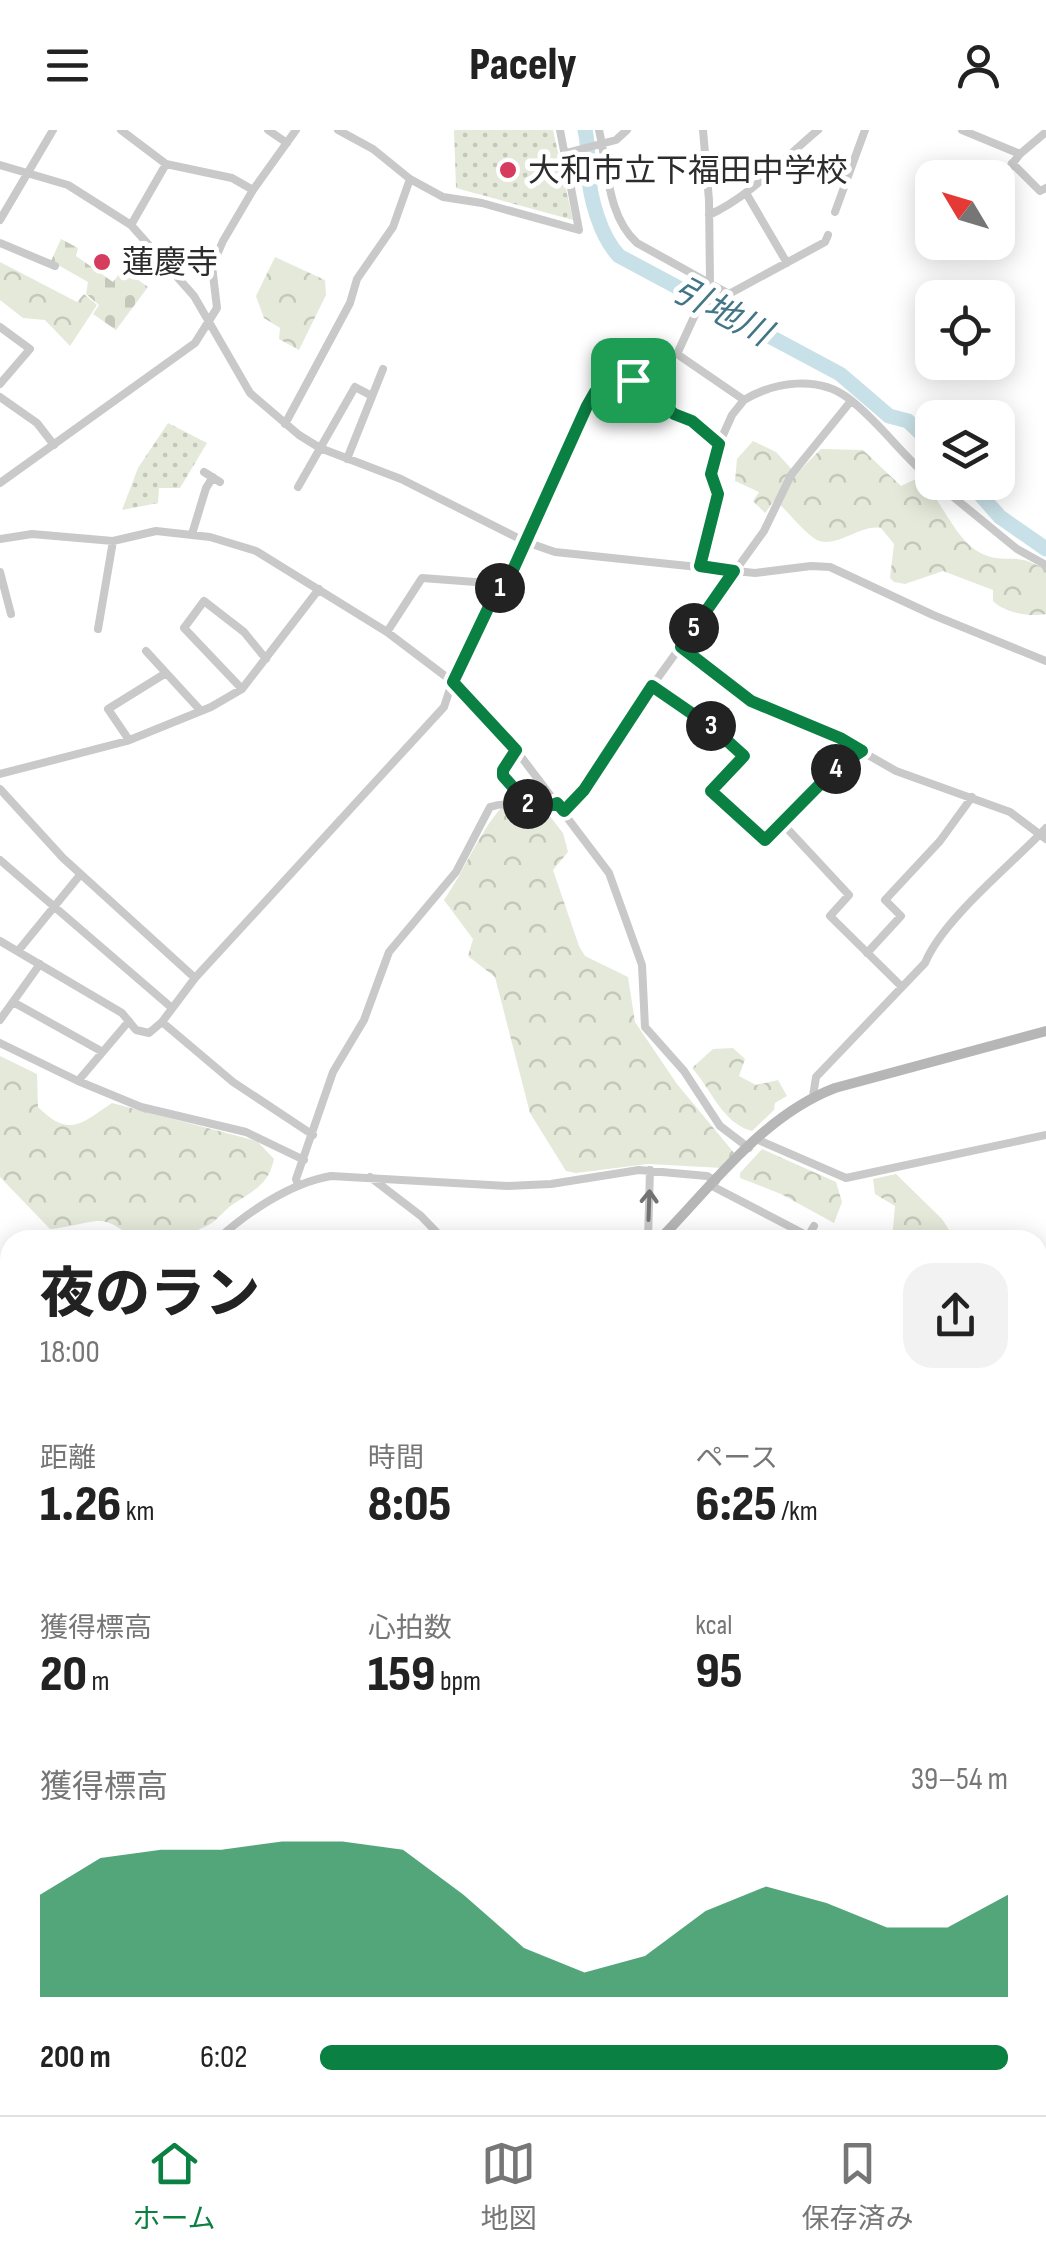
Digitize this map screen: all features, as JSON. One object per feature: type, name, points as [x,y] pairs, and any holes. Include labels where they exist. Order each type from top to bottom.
[{"type":"street","points":[[0,220],[53,130]]},
{"type":"street","points":[[121,130],[166,164],[232,178],[253,190]]},
{"type":"street","points":[[268,130],[287,143]]},
{"type":"street","points":[[0,483],[195,343],[217,308],[212,266],[253,190],[296,130]]},
{"type":"street","points":[[338,130],[374,149],[410,179],[443,197],[482,203],[579,230],[568,153],[560,130]]},
{"type":"street","points":[[599,130],[618,218],[626,233],[708,285],[729,294],[825,242],[828,235]]},
{"type":"street","points":[[568,153],[616,140],[627,130]]},
{"type":"street","points":[[703,130],[709,215],[708,285],[677,354],[744,400]]},
{"type":"street","points":[[709,215],[730,206],[818,130]]},
{"type":"street","points":[[835,212],[864,130]]},
{"type":"street","points":[[962,130],[1020,154]]},
{"type":"street","points":[[992,142],[999,130]]},
{"type":"street","points":[[1015,160],[1045,135]]},
{"type":"street","points":[[132,224],[166,164]]},
{"type":"street","points":[[0,165],[68,185],[132,224],[194,296],[250,393],[320,448],[401,479],[526,542],[555,552],[755,573],[830,567],[1046,661]]},
{"type":"street","points":[[1015,166],[1040,191],[1046,188]]},
{"type":"street","points":[[285,424],[343,318],[356,279],[393,228],[410,179]]},
{"type":"street","points":[[746,193],[787,263]]},
{"type":"street","points":[[0,244],[30,251],[48,266]]},
{"type":"street","points":[[0,328],[30,350],[0,384]]},
{"type":"street","points":[[347,459],[383,369]]},
{"type":"street","points":[[0,941],[122,1012],[143,1033],[149,1033],[444,708],[453,682],[526,542],[595,392],[617,373],[647,388],[674,414],[692,421],[719,444]]},
{"type":"street","points":[[700,566],[718,494],[711,474],[719,444],[732,415],[744,400],[798,382],[830,390],[851,402],[915,463]]},
{"type":"street","points":[[298,487],[355,386],[372,396]]},
{"type":"street","points":[[0,397],[37,422],[54,445]]},
{"type":"street","points":[[298,1186],[296,1179],[333,1072],[364,1020],[388,952],[456,872],[490,806],[560,807],[584,790],[652,686],[764,530],[791,475],[851,402]]},
{"type":"street","points":[[192,534],[212,477]]},
{"type":"street","points":[[957,500],[1017,549],[1046,565]]},
{"type":"street","points":[[0,540],[32,534],[112,540],[156,530],[192,534],[256,551],[387,632],[453,682],[516,750],[594,850],[615,888],[642,965],[644,1028],[684,1071],[720,1126],[752,1143],[846,1178],[1046,1134]]},
{"type":"street","points":[[98,629],[112,540]]},
{"type":"street","points":[[0,572],[11,614]]},
{"type":"street","points":[[387,632],[422,578],[502,584]]},
{"type":"street","points":[[0,774],[129,740],[201,711],[242,689],[319,590]]},
{"type":"street","points":[[242,689],[184,628],[204,601],[244,632],[266,658]]},
{"type":"street","points":[[681,647],[751,701],[840,738],[896,771],[1010,812],[1044,834],[950,927],[930,951],[926,964],[816,1077],[813,1096]]},
{"type":"street","points":[[146,651],[201,711]]},
{"type":"street","points":[[129,740],[108,709],[166,673]]},
{"type":"street","points":[[652,686],[713,728],[744,756],[711,791],[765,840],[837,767],[862,751]]},
{"type":"street","points":[[516,750],[503,776],[530,806]]},
{"type":"street","points":[[0,789],[80,875],[195,978]]},
{"type":"street","points":[[867,952],[901,916],[885,900],[940,842],[972,797]]},
{"type":"street","points":[[782,823],[849,895],[830,916],[902,987]]},
{"type":"street","points":[[0,860],[172,1008]]},
{"type":"street","points":[[18,951],[80,875]]},
{"type":"street","points":[[0,1020],[40,964]]},
{"type":"street","points":[[13,1002],[101,1051]]},
{"type":"street","points":[[78,1081],[130,1022]]},
{"type":"street","points":[[162,1022],[233,1082],[314,1136]]},
{"type":"street","points":[[668,1230],[777,1119],[813,1096],[1046,1031]]},
{"type":"street","points":[[0,1042],[141,1107],[246,1132],[304,1160]]},
{"type":"street","points":[[648,1230],[650,1170]]},
{"type":"street","points":[[227,1230],[298,1186],[330,1176],[535,1186],[650,1170],[707,1176],[714,1184],[793,1230]]},
{"type":"street","points":[[370,1177],[434,1230]]},
{"type":"street","points":[[812,1230],[814,1226]]},
{"type":"green space","name":"大和市立下福田中学校","points":[[454,130],[553,130],[573,220],[456,188]]},
{"type":"green space","points":[[61,239],[78,248],[76,256],[113,282],[123,269],[148,287],[116,330],[93,314],[99,305],[86,294],[88,282],[51,261]]},
{"type":"green space","points":[[275,257],[325,280],[326,295],[299,350],[279,339],[280,328],[264,318],[256,296]]},
{"type":"green space","points":[[0,262],[77,302],[84,294],[97,305],[70,346],[45,320],[23,318],[0,300]]},
{"type":"green space","points":[[168,423],[207,443],[180,488],[159,488],[158,503],[122,510],[138,468]]},
{"type":"green space","points":[[753,441],[776,452],[796,474],[821,449],[863,450],[901,486],[915,479],[915,500],[937,500],[974,549],[990,557],[1024,560],[1046,569],[1046,614],[1004,609],[993,601],[993,590],[943,571],[905,584],[894,582],[890,578],[894,544],[881,528],[865,529],[832,541],[817,540],[775,500],[765,513],[753,501],[759,492],[735,481],[737,459]]},
{"type":"green space","points":[[501,808],[549,815],[563,833],[568,852],[553,870],[579,946],[585,956],[628,977],[635,1022],[677,1084],[735,1154],[723,1168],[648,1164],[566,1171],[530,1113],[495,977],[468,956],[473,939],[444,900]]},
{"type":"green space","points":[[733,1048],[745,1059],[739,1076],[756,1085],[778,1080],[787,1096],[775,1103],[774,1110],[752,1131],[725,1113],[692,1068],[713,1049]]},
{"type":"green space","points":[[0,1056],[37,1074],[38,1107],[58,1122],[83,1122],[112,1103],[257,1141],[274,1159],[260,1185],[197,1230],[122,1230],[101,1221],[50,1229],[0,1177]]},
{"type":"green space","points":[[762,1149],[836,1182],[842,1202],[834,1223],[781,1194],[740,1178],[740,1173]]},
{"type":"green space","points":[[896,1174],[949,1230],[893,1230],[895,1206],[875,1194],[873,1179]]},
{"type":"waterway","name":"引地川","points":[[585,130],[594,204],[606,238],[619,256],[840,374],[889,416],[908,421],[915,428]]},
{"type":"waterway","name":"引地川","points":[[985,500],[1000,517],[1046,549]]},
{"type":"place","name":"大和市立下福田中学校","points":[[508,170]]},
{"type":"place","name":"蓮慶寺","points":[[102,262]]},
{"type":"route","points":[[617,373],[633,380],[719,444],[711,474],[718,494],[700,566],[734,571],[681,647],[751,701],[862,751],[837,767],[765,840],[711,791],[744,756],[713,728],[652,686],[584,790],[564,811],[557,803],[530,806],[508,783],[503,770],[516,750],[453,682],[493,598],[512,572],[595,392],[617,373]]}]
